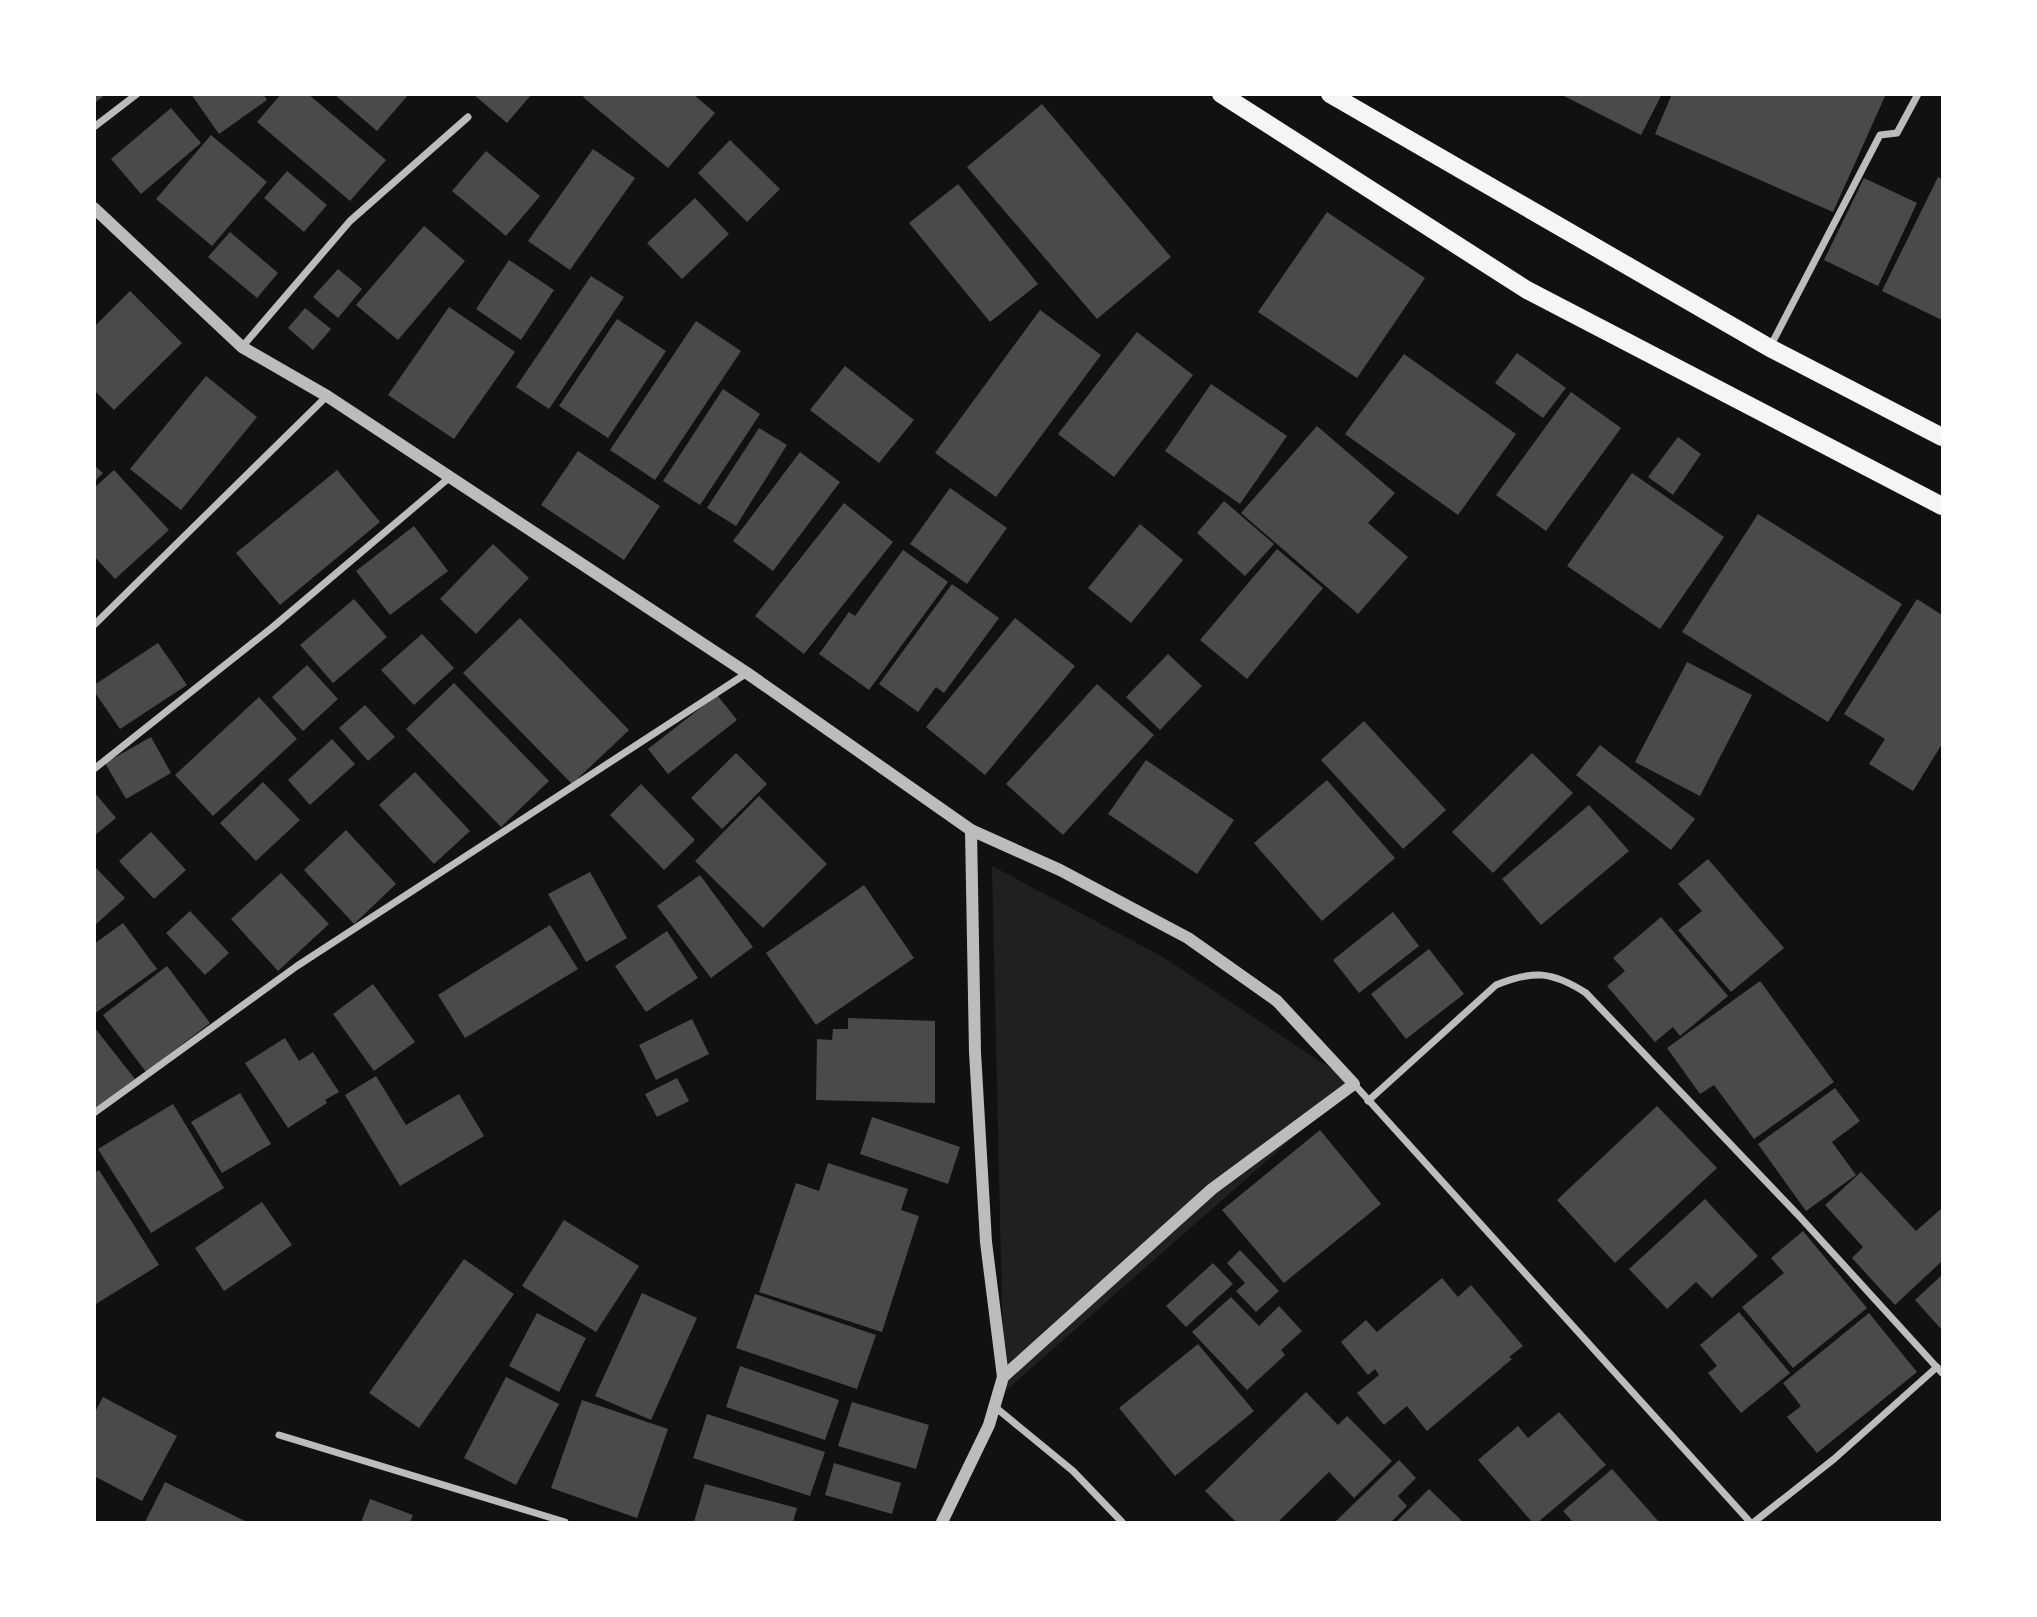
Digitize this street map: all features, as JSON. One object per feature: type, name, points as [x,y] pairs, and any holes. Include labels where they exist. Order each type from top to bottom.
[{"type":"main road","points":[[1221,94],[1527,290],[1942,506]]},
{"type":"main road","points":[[1331,94],[1770,348],[1942,437]]},
{"type":"street","points":[[94,128],[137,94]]},
{"type":"street","points":[[1770,348],[1880,135],[1897,133],[1918,94]]},
{"type":"street","points":[[242,347],[350,221],[468,117]]},
{"type":"street","points":[[94,208],[242,347],[327,396],[747,673],[971,830],[1060,870],[1188,938],[1277,1001],[1354,1084],[1368,1101],[1752,1522],[1834,1459],[1940,1370],[1799,1216],[1595,1002],[1565,980],[1534,974],[1496,985],[1368,1101]]},
{"type":"street","points":[[94,625],[327,396]]},
{"type":"street","points":[[94,769],[274,626],[450,477]]},
{"type":"street","points":[[94,1113],[308,959],[747,673]]},
{"type":"street","points":[[942,1522],[989,1425],[1003,1377],[984,1215],[975,1052],[971,830]]},
{"type":"street","points":[[1003,1377],[1212,1189],[1354,1084]]},
{"type":"street","points":[[995,1407],[1073,1471],[1122,1522]]},
{"type":"street","points":[[279,1435],[565,1522]]},
{"type":"shaded area","points":[[992,866],[1163,957],[1354,1084],[1004,1392]]},
{"type":"building","points":[[94,94],[106,94],[96,102]]},
{"type":"building","points":[[191,94],[263,94],[267,100],[219,134]]},
{"type":"building","points":[[281,94],[308,94],[386,160],[350,201],[257,122]]},
{"type":"building","points":[[334,94],[409,94],[377,131]]},
{"type":"building","points":[[473,94],[532,94],[507,123]]},
{"type":"building","points":[[585,94],[693,94],[715,113],[668,168],[583,97]]},
{"type":"building","points":[[1560,94],[1662,94],[1641,135]]},
{"type":"building","points":[[1672,94],[1886,94],[1833,212],[1655,134]]},
{"type":"building","points":[[1042,104],[1171,257],[1097,319],[967,167]]},
{"type":"building","points":[[171,108],[201,143],[141,194],[111,159]]},
{"type":"building","points":[[211,135],[267,182],[212,246],[156,199]]},
{"type":"building","points":[[730,140],[780,189],[747,222],[698,173]]},
{"type":"building","points":[[593,149],[635,178],[570,270],[528,241]]},
{"type":"building","points":[[486,151],[540,196],[506,236],[452,191]]},
{"type":"building","points":[[287,171],[327,205],[304,232],[264,198]]},
{"type":"building","points":[[1938,177],[1942,179],[1942,320],[1882,291]]},
{"type":"building","points":[[1864,178],[1917,203],[1878,286],[1824,260]]},
{"type":"building","points":[[958,184],[1038,284],[990,322],[909,223]]},
{"type":"building","points":[[695,198],[729,234],[682,279],[647,243]]},
{"type":"building","points":[[1327,212],[1425,278],[1357,378],[1258,312]]},
{"type":"building","points":[[424,226],[465,261],[398,340],[356,305]]},
{"type":"building","points":[[230,232],[278,273],[257,298],[208,257]]},
{"type":"building","points":[[509,260],[554,290],[521,340],[476,309]]},
{"type":"building","points":[[338,269],[362,289],[338,318],[313,297]]},
{"type":"building","points":[[591,276],[624,297],[549,409],[516,387]]},
{"type":"building","points":[[130,291],[182,343],[114,410],[94,390],[94,327]]},
{"type":"building","points":[[449,307],[515,352],[454,439],[388,395]]},
{"type":"building","points":[[305,308],[331,329],[313,350],[288,328]]},
{"type":"building","points":[[1040,310],[1101,355],[996,497],[935,453]]},
{"type":"building","points":[[617,319],[666,351],[608,438],[559,406]]},
{"type":"building","points":[[696,321],[741,351],[655,480],[610,450]]},
{"type":"building","points":[[1137,332],[1193,375],[1114,477],[1058,434]]},
{"type":"building","points":[[1517,353],[1566,388],[1543,418],[1495,383]]},
{"type":"building","points":[[1404,354],[1516,434],[1458,515],[1345,434]]},
{"type":"building","points":[[845,366],[914,420],[879,463],[810,410]]},
{"type":"building","points":[[206,376],[257,417],[181,510],[130,469]]},
{"type":"building","points":[[1211,384],[1287,436],[1240,504],[1165,451]]},
{"type":"building","points":[[723,389],[760,414],[700,505],[663,481]]},
{"type":"building","points":[[1571,392],[1621,428],[1546,531],[1496,495]]},
{"type":"building","points":[[1317,426],[1395,493],[1368,523],[1408,557],[1358,614],[1241,513]]},
{"type":"building","points":[[759,428],[787,445],[736,526],[707,508]]},
{"type":"building","points":[[1678,437],[1701,454],[1673,495],[1648,477]]},
{"type":"building","points":[[578,451],[660,506],[624,560],[541,505]]},
{"type":"building","points":[[800,452],[840,482],[773,571],[733,541]]},
{"type":"building","points":[[94,465],[103,473],[94,482]]},
{"type":"building","points":[[114,470],[169,530],[115,579],[94,556],[94,488]]},
{"type":"building","points":[[337,470],[380,522],[280,605],[236,553]]},
{"type":"building","points":[[1632,473],[1724,537],[1660,629],[1567,566]]},
{"type":"building","points":[[950,488],[1007,528],[967,584],[910,544]]},
{"type":"building","points":[[1224,501],[1274,544],[1245,576],[1197,533]]},
{"type":"building","points":[[844,503],[893,542],[804,654],[755,616]]},
{"type":"building","points":[[1758,514],[1902,604],[1828,722],[1682,632]]},
{"type":"building","points":[[1140,524],[1183,560],[1131,623],[1088,588]]},
{"type":"building","points":[[414,526],[448,571],[390,615],[356,571]]},
{"type":"building","points":[[493,544],[529,578],[476,634],[440,599]]},
{"type":"building","points":[[1277,549],[1323,588],[1247,679],[1200,640]]},
{"type":"building","points":[[903,550],[948,582],[869,690],[819,654],[849,612],[855,616]]},
{"type":"building","points":[[952,584],[999,618],[944,693],[936,687],[918,712],[879,684]]},
{"type":"building","points":[[354,599],[387,637],[333,683],[300,645]]},
{"type":"building","points":[[1917,599],[1942,615],[1942,744],[1913,791],[1869,764],[1885,739],[1844,714]]},
{"type":"building","points":[[520,618],[629,730],[572,784],[463,673]]},
{"type":"building","points":[[1015,618],[1075,666],[985,775],[926,727]]},
{"type":"building","points":[[422,634],[454,668],[414,705],[381,670]]},
{"type":"building","points":[[158,643],[187,685],[120,729],[94,691],[94,685]]},
{"type":"building","points":[[1168,654],[1202,686],[1160,730],[1126,697]]},
{"type":"building","points":[[1687,662],[1752,695],[1700,796],[1635,762]]},
{"type":"building","points":[[307,665],[338,699],[303,731],[272,697]]},
{"type":"building","points":[[454,683],[549,781],[501,827],[406,729]]},
{"type":"building","points":[[1097,684],[1154,735],[1063,835],[1006,784]]},
{"type":"building","points":[[717,695],[737,720],[668,774],[648,749]]},
{"type":"building","points":[[259,697],[297,739],[213,816],[175,775]]},
{"type":"building","points":[[365,705],[395,737],[368,761],[339,728]]},
{"type":"building","points":[[1364,721],[1446,810],[1403,849],[1321,760]]},
{"type":"building","points":[[151,737],[171,773],[126,799],[105,763]]},
{"type":"building","points":[[332,739],[355,764],[310,805],[288,780]]},
{"type":"building","points":[[1600,745],[1695,819],[1671,850],[1576,775]]},
{"type":"building","points":[[736,753],[767,784],[722,829],[691,798]]},
{"type":"building","points":[[1532,753],[1573,793],[1493,873],[1452,832]]},
{"type":"building","points":[[1146,760],[1234,820],[1197,874],[1108,814]]},
{"type":"building","points":[[415,772],[470,831],[434,864],[379,805]]},
{"type":"building","points":[[1327,780],[1395,858],[1322,921],[1254,843]]},
{"type":"building","points":[[263,782],[300,820],[256,861],[220,823]]},
{"type":"building","points":[[641,784],[695,840],[664,870],[610,815]]},
{"type":"building","points":[[94,792],[116,818],[94,836]]},
{"type":"building","points":[[759,796],[827,864],[763,928],[695,861]]},
{"type":"building","points":[[1589,805],[1629,851],[1541,925],[1502,879]]},
{"type":"building","points":[[346,830],[396,884],[354,924],[304,870]]},
{"type":"building","points":[[151,832],[186,870],[154,899],[119,861]]},
{"type":"building","points":[[1708,859],[1784,948],[1731,992],[1678,930],[1702,911],[1678,884]]},
{"type":"building","points":[[94,866],[125,898],[94,926]]},
{"type":"building","points":[[590,872],[627,938],[586,962],[548,894]]},
{"type":"building","points":[[281,873],[329,924],[278,971],[231,919]]},
{"type":"building","points":[[700,875],[753,947],[711,978],[657,906]]},
{"type":"building","points":[[864,885],[914,958],[816,1025],[766,953]]},
{"type":"building","points":[[190,911],[229,953],[205,975],[166,933]]},
{"type":"building","points":[[1393,912],[1419,946],[1359,993],[1333,960]]},
{"type":"building","points":[[1661,917],[1728,996],[1680,1036],[1673,1027],[1655,1042],[1607,986],[1625,971],[1613,958]]},
{"type":"building","points":[[123,923],[157,969],[94,1014],[94,944]]},
{"type":"building","points":[[550,925],[578,969],[465,1038],[438,995]]},
{"type":"building","points":[[667,931],[698,978],[646,1012],[615,966]]},
{"type":"building","points":[[1429,949],[1464,994],[1406,1039],[1371,994]]},
{"type":"building","points":[[167,966],[210,1023],[146,1072],[103,1015]]},
{"type":"building","points":[[1760,981],[1834,1082],[1754,1139],[1714,1085],[1700,1094],[1667,1048]]},
{"type":"building","points":[[373,984],[415,1042],[374,1071],[333,1014]]},
{"type":"building","points":[[848,1018],[935,1021],[935,1103],[816,1100],[817,1039],[832,1040],[833,1029],[848,1029]]},
{"type":"building","points":[[692,1019],[709,1054],[656,1080],[639,1045]]},
{"type":"building","points":[[94,1027],[135,1079],[94,1110]]},
{"type":"building","points":[[285,1038],[299,1061],[313,1052],[339,1092],[288,1128],[245,1063]]},
{"type":"building","points":[[376,1076],[406,1125],[459,1094],[484,1136],[400,1186],[345,1095]]},
{"type":"building","points":[[677,1078],[689,1101],[657,1117],[645,1094]]},
{"type":"building","points":[[1835,1088],[1860,1121],[1832,1142],[1856,1175],[1806,1211],[1758,1144]]},
{"type":"building","points":[[240,1093],[271,1144],[222,1173],[191,1122]]},
{"type":"building","points":[[173,1104],[224,1188],[151,1233],[98,1149]]},
{"type":"building","points":[[1657,1106],[1717,1168],[1615,1263],[1557,1200]]},
{"type":"building","points":[[872,1117],[960,1147],[948,1184],[860,1154]]},
{"type":"building","points":[[1320,1130],[1381,1204],[1284,1283],[1222,1210]]},
{"type":"building","points":[[828,1163],[908,1189],[901,1210],[919,1216],[882,1332],[759,1292],[796,1183],[819,1191]]},
{"type":"building","points":[[99,1170],[159,1265],[96,1304],[94,1173]]},
{"type":"building","points":[[1861,1172],[1916,1231],[1942,1208],[1942,1261],[1895,1305],[1852,1258],[1863,1247],[1825,1205]]},
{"type":"building","points":[[1705,1199],[1758,1256],[1712,1298],[1696,1282],[1667,1309],[1629,1269]]},
{"type":"building","points":[[262,1202],[292,1245],[224,1291],[195,1248]]},
{"type":"building","points":[[564,1220],[639,1266],[596,1332],[522,1286]]},
{"type":"building","points":[[1803,1231],[1867,1308],[1793,1368],[1742,1307],[1784,1273],[1771,1258]]},
{"type":"building","points":[[1240,1250],[1279,1291],[1256,1312],[1236,1291],[1245,1283],[1227,1263]]},
{"type":"building","points":[[464,1259],[514,1294],[419,1428],[369,1393]]},
{"type":"building","points":[[1213,1263],[1233,1284],[1186,1327],[1166,1306]]},
{"type":"building","points":[[1942,1275],[1942,1330],[1915,1300]]},
{"type":"building","points":[[1442,1278],[1458,1297],[1471,1285],[1523,1346],[1509,1357],[1512,1359],[1427,1431],[1407,1406],[1384,1425],[1357,1393],[1379,1375],[1375,1369],[1368,1375],[1341,1342],[1366,1320],[1377,1332]]},
{"type":"building","points":[[642,1293],[697,1318],[651,1420],[595,1396]]},
{"type":"building","points":[[755,1294],[876,1335],[857,1389],[736,1348]]},
{"type":"building","points":[[1231,1297],[1259,1326],[1279,1306],[1302,1331],[1281,1350],[1285,1355],[1247,1390],[1192,1332]]},
{"type":"building","points":[[1739,1312],[1790,1373],[1741,1413],[1708,1373],[1717,1366],[1700,1345]]},
{"type":"building","points":[[537,1313],[586,1338],[559,1392],[509,1366]]},
{"type":"building","points":[[1869,1313],[1917,1372],[1817,1453],[1787,1417],[1801,1406],[1783,1383]]},
{"type":"building","points":[[1198,1344],[1254,1411],[1175,1476],[1119,1408]]},
{"type":"building","points":[[740,1366],[839,1400],[825,1440],[726,1407]]},
{"type":"building","points":[[506,1377],[559,1404],[516,1485],[464,1458]]},
{"type":"building","points":[[1306,1392],[1338,1425],[1347,1416],[1392,1461],[1354,1498],[1329,1472],[1278,1522],[1236,1522],[1205,1491]]},
{"type":"building","points":[[103,1397],[177,1436],[142,1501],[94,1476],[94,1414]]},
{"type":"building","points":[[582,1400],[668,1429],[637,1518],[551,1488]]},
{"type":"building","points":[[852,1402],[929,1425],[916,1469],[838,1446]]},
{"type":"building","points":[[1559,1412],[1606,1465],[1538,1522],[1532,1522],[1478,1460],[1518,1426],[1528,1438]]},
{"type":"building","points":[[707,1414],[825,1452],[810,1496],[693,1458]]},
{"type":"building","points":[[1399,1460],[1416,1478],[1398,1496],[1407,1506],[1391,1522],[1335,1522]]},
{"type":"building","points":[[834,1463],[901,1483],[892,1514],[825,1495]]},
{"type":"building","points":[[1612,1469],[1659,1522],[1573,1522],[1563,1511]]},
{"type":"building","points":[[165,1482],[247,1522],[145,1522]]},
{"type":"building","points":[[705,1484],[797,1508],[793,1522],[694,1522]]},
{"type":"building","points":[[1429,1489],[1463,1522],[1396,1522]]},
{"type":"building","points":[[370,1499],[413,1515],[410,1522],[361,1522]]}]
